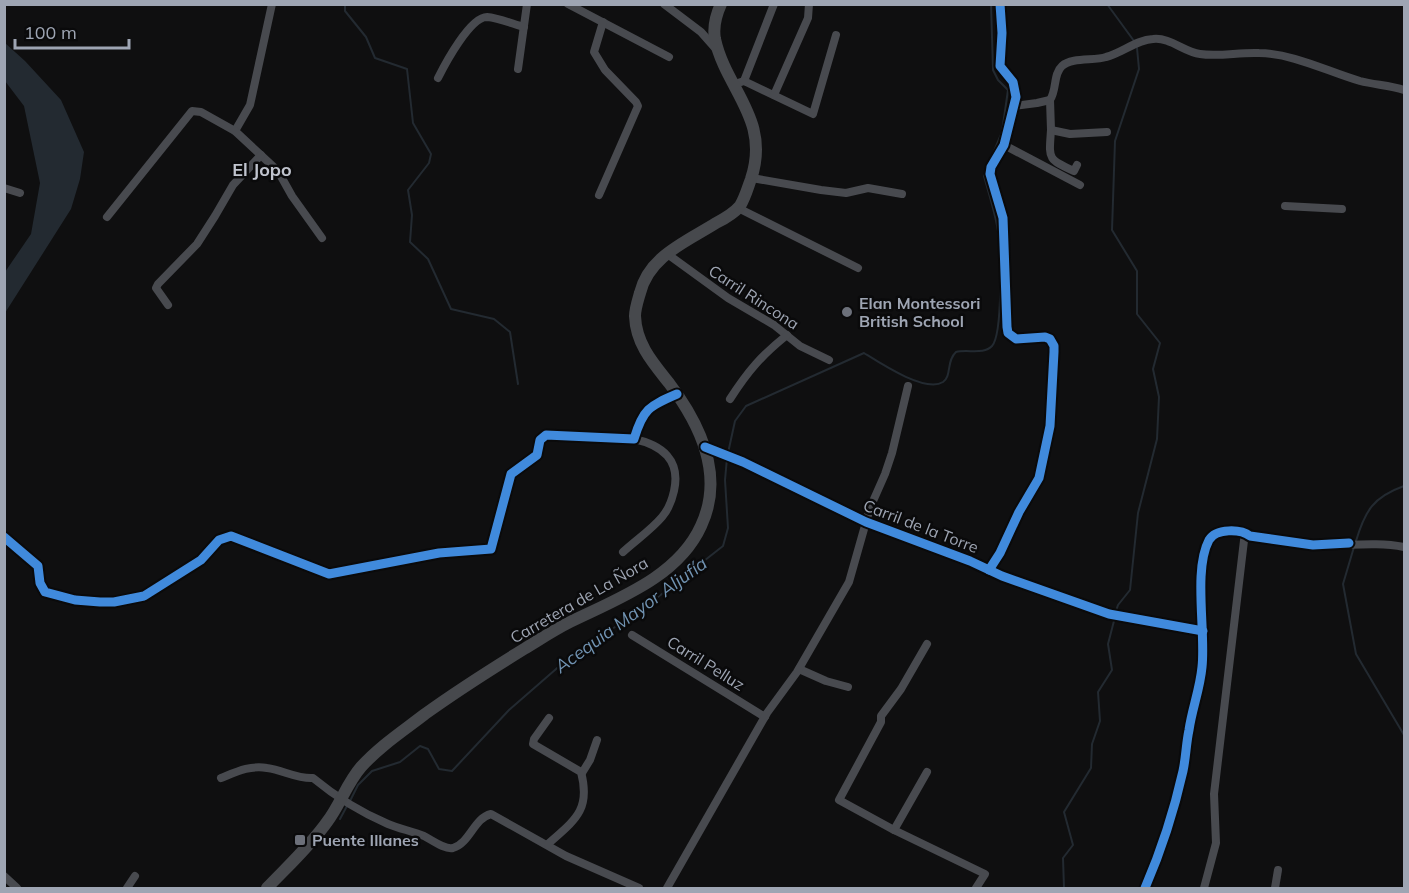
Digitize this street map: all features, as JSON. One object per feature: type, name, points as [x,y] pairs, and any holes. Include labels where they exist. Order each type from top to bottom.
[{"type":"main road","points":[[718,10],[714,38],[722,58],[740,82],[755,132],[755,164],[752,178],[738,208]]},
{"type":"main road","name":"Carretera de La Ñora","points":[[267,888],[346,802],[360,768],[391,739],[468,683],[566,624],[629,594],[666,569],[680,556],[697,533],[708,509],[711,489],[710,468],[705,447],[698,428],[649,359],[641,343],[635,315],[644,277],[666,254],[738,208]]},
{"type":"street","points":[[235,131],[249,105],[272,4]]},
{"type":"street","points":[[518,69],[527,4]]},
{"type":"street","points":[[568,4],[669,57]]},
{"type":"street","points":[[664,4],[701,32],[722,58]]},
{"type":"street","points":[[774,4],[740,82],[813,114],[836,35]]},
{"type":"street","points":[[774,95],[808,18],[809,4]]},
{"type":"street","points":[[989,570],[1039,478],[1050,426],[1054,352],[1050,339],[1045,337],[1016,339],[1008,333],[1003,218],[990,174],[991,167],[1004,145],[1014,106],[1015,89],[1000,66],[1002,33],[1000,4]]},
{"type":"street","points":[[701,32],[708,30],[718,10]]},
{"type":"street","points":[[438,78],[453,51],[480,20],[488,17],[524,27]]},
{"type":"street","points":[[599,195],[638,106],[605,70],[594,52],[603,22]]},
{"type":"street","points":[[1077,165],[1074,171],[1055,162],[1049,154],[1050,100],[1061,66],[1106,57],[1146,40],[1155,38],[1165,40],[1199,54],[1259,53],[1288,57],[1360,81],[1404,90]]},
{"type":"street","points":[[1014,106],[1050,100]]},
{"type":"street","points":[[107,217],[192,111],[201,112],[235,131],[278,171],[292,196],[322,238]]},
{"type":"street","points":[[1051,130],[1070,134],[1107,132]]},
{"type":"street","points":[[1004,145],[1080,185]]},
{"type":"street","points":[[168,305],[156,288],[158,284],[196,244],[233,184],[261,155]]},
{"type":"street","points":[[752,178],[846,193],[868,188],[902,194]]},
{"type":"street","points":[[4,188],[20,193]]},
{"type":"street","points":[[1285,206],[1342,209]]},
{"type":"street","points":[[738,208],[858,268]]},
{"type":"street","name":"Carril Rincona","points":[[666,254],[800,346],[829,360]]},
{"type":"street","points":[[730,399],[762,355],[787,335]]},
{"type":"street","points":[[667,888],[765,717],[799,669],[849,582],[870,508],[892,453],[908,386]]},
{"type":"street","points":[[634,439],[645,411],[652,405],[676,394]]},
{"type":"street","points":[[4,537],[38,566],[40,583],[45,592],[88,601],[114,602],[144,596],[201,560],[219,540],[231,536],[329,574],[439,552],[491,549],[511,474],[537,455],[540,440],[546,435],[634,439],[649,442],[668,456],[676,476],[671,501],[664,515],[623,552]]},
{"type":"street","name":"Carril de la Torre","points":[[705,447],[742,462],[866,522],[1002,576],[1109,614],[1203,631]]},
{"type":"street","points":[[1204,888],[1216,843],[1214,794],[1245,532]]},
{"type":"street","points":[[1144,888],[1158,857],[1183,772],[1188,733],[1202,671],[1202,576],[1209,541],[1216,533],[1245,532],[1250,536],[1312,545],[1353,543],[1390,544],[1404,547]]},
{"type":"street","name":"Carril Pelluz","points":[[632,635],[765,717]]},
{"type":"street","points":[[927,644],[901,689],[882,716],[881,722],[839,800],[984,874],[976,888]]},
{"type":"street","points":[[799,669],[826,681],[848,687]]},
{"type":"street","points":[[549,718],[533,744],[582,773]]},
{"type":"street","points":[[548,844],[569,824],[584,805],[586,798],[582,773],[590,760],[597,740]]},
{"type":"street","points":[[221,778],[248,768],[266,768],[303,778],[313,778],[346,802],[384,822],[450,848],[457,847],[488,814],[593,869],[639,888]]},
{"type":"street","points":[[894,830],[927,772]]},
{"type":"street","points":[[1275,888],[1278,870]]},
{"type":"street","points":[[4,876],[18,888]]},
{"type":"street","points":[[127,888],[135,876]]},
{"type":"shaded area","points":[[5,43],[61,100],[84,152],[80,179],[71,209],[5,313],[5,272],[31,234],[40,183],[24,106],[5,81]]},
{"type":"waterway","points":[[345,4],[345,11],[366,37],[375,58],[407,69],[413,123],[431,154],[429,163],[408,190],[412,215],[410,242],[428,259],[451,309],[494,319],[510,332],[518,384]]},
{"type":"waterway","name":"Acequia Mayor Aljufía","points":[[990,161],[1002,132],[1008,90],[998,80],[993,70],[991,4]]},
{"type":"waterway","points":[[1107,4],[1134,41]]},
{"type":"waterway","points":[[1116,611],[1130,590],[1138,513],[1157,439],[1159,397],[1153,369],[1160,343],[1137,314],[1137,271],[1112,230],[1115,141],[1139,69],[1137,48]]},
{"type":"waterway","name":"Acequia Mayor Aljufía","points":[[728,453],[735,421],[746,406],[864,353],[914,380],[925,384],[935,384],[946,379],[951,360],[956,352],[980,351],[992,346],[996,338],[1000,309],[1000,255],[997,224],[984,176],[987,170]]},
{"type":"waterway","name":"Acequia Mayor Aljufía","points":[[350,801],[358,785],[372,771],[400,762],[420,746],[428,749],[439,769],[452,771],[509,710],[571,656],[644,608],[723,546],[728,528],[725,480],[727,458]]},
{"type":"waterway","points":[[1356,541],[1363,521],[1372,506],[1385,495],[1404,486]]},
{"type":"waterway","points":[[1354,547],[1343,584],[1356,654],[1404,735]]},
{"type":"waterway","points":[[1064,888],[1063,858],[1073,845],[1064,812],[1091,768],[1092,744],[1100,721],[1098,692],[1112,670],[1108,644],[1115,617]]},
{"type":"waterway","name":"Acequia Mayor Aljufía","points":[[340,819],[347,806]]},
{"type":"cycle path","points":[[989,570],[1039,478],[1050,426],[1054,352],[1050,339],[1045,337],[1016,339],[1008,333],[1007,327],[1003,218],[990,174],[991,167],[1004,145],[1016,97],[1013,82],[1000,66],[1002,33],[1000,4]]},
{"type":"cycle path","points":[[4,537],[38,566],[40,583],[45,592],[75,600],[100,602],[114,602],[144,596],[201,560],[219,540],[231,536],[329,574],[439,553],[491,549],[511,474],[537,455],[540,440],[546,435],[634,439],[648,410],[677,394]]},
{"type":"cycle path","points":[[705,447],[743,462],[866,522],[970,561],[1002,576],[1109,614],[1203,631]]},
{"type":"cycle path","points":[[1145,888],[1176,801],[1190,722],[1200,683],[1203,653],[1202,568],[1209,540],[1217,533],[1229,531],[1313,545],[1349,543]]},
{"type":"place","name":"Elan Montessori British School","points":[[847,312]]},
{"type":"place","name":"Puente Illanes","points":[[300,840]]},
{"type":"district","name":"El Jopo","points":[[262,170]]}]
